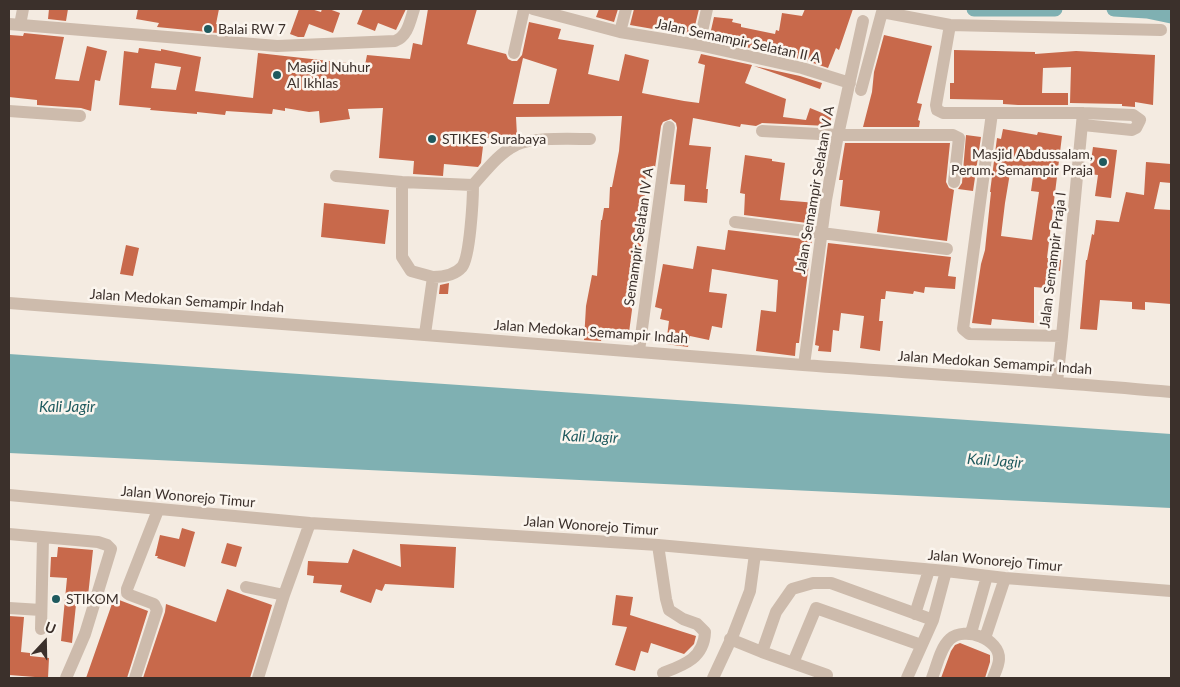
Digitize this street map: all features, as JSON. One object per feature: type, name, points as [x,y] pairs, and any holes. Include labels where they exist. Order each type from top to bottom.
[{"type":"street","points":[[23,9],[14,24],[277,46],[396,41],[402,39],[414,9]]},
{"type":"street","points":[[514,53],[524,9]]},
{"type":"street","name":"Jalan Semampir Selatan II A","points":[[533,9],[548,11],[620,32],[699,45],[802,68],[850,82]]},
{"type":"street","points":[[620,32],[626,9]]},
{"type":"street","points":[[699,45],[707,9]]},
{"type":"street","points":[[861,90],[882,12],[950,25],[1161,30]]},
{"type":"street","name":"Jalan Semampir Selatan V A","points":[[804,365],[821,233],[838,135],[863,21]]},
{"type":"street","points":[[950,25],[936,106],[937,110],[942,113],[992,113],[1083,119],[1134,115],[1140,120]]},
{"type":"street","points":[[9,111],[80,116]]},
{"type":"street","name":"Jalan Semampir Praja I","points":[[992,113],[963,329],[969,334],[1062,336],[1083,119]]},
{"type":"street","name":"Semampir Selatan IV A","points":[[639,351],[669,127]]},
{"type":"street","points":[[762,131],[838,135],[940,134],[956,136],[959,138],[954,182]]},
{"type":"street","points":[[402,182],[402,257],[411,271],[432,277],[442,277],[462,267],[466,258],[473,201],[473,185],[506,152],[515,145],[526,141],[590,139]]},
{"type":"street","points":[[336,176],[402,182],[473,185]]},
{"type":"street","points":[[735,222],[947,249]]},
{"type":"street","points":[[425,334],[432,277]]},
{"type":"street","name":"Jalan Medokan Semampir Indah","points":[[9,303],[1171,392]]},
{"type":"street","points":[[1058,382],[1062,336]]},
{"type":"street","name":"Jalan Wonorejo Timur","points":[[9,495],[310,523],[658,545],[1005,578],[1171,591]]},
{"type":"street","points":[[134,678],[157,610],[154,604],[127,593],[127,589],[158,510]]},
{"type":"street","points":[[258,678],[284,595],[310,523]]},
{"type":"street","points":[[9,534],[98,542],[112,549],[85,634],[66,678]]},
{"type":"street","points":[[41,630],[43,538]]},
{"type":"street","points":[[658,545],[669,610],[683,619],[697,624],[705,632],[705,642],[690,661],[663,673]]},
{"type":"street","points":[[713,678],[750,591],[755,554]]},
{"type":"street","points":[[914,614],[929,570]]},
{"type":"street","points":[[907,678],[933,620],[946,572]]},
{"type":"street","points":[[971,633],[987,576]]},
{"type":"street","points":[[985,638],[1005,578]]},
{"type":"street","points":[[762,652],[776,612],[792,589],[813,583],[831,584],[933,620]]},
{"type":"street","points":[[246,587],[284,595]]},
{"type":"street","points":[[9,608],[41,610]]},
{"type":"street","points":[[793,663],[816,608],[921,645]]},
{"type":"street","points":[[932,678],[947,643],[956,635],[971,633],[985,638],[999,654],[994,678]]},
{"type":"street","points":[[730,639],[827,675]]},
{"type":"water","name":"Kali Jagir","points":[[9,354],[1171,434],[1171,508],[9,453]]},
{"type":"building","points":[[49,9],[68,9],[66,21],[48,19]]},
{"type":"building","points":[[138,9],[219,9],[216,24],[219,24],[218,33],[157,27],[159,23],[136,19]]},
{"type":"building","points":[[299,9],[311,9],[321,12],[322,9],[329,9],[340,13],[333,33],[309,24],[304,37],[290,34]]},
{"type":"building","points":[[363,9],[406,9],[396,30],[378,23],[375,31],[357,24]]},
{"type":"building","points":[[428,9],[477,9],[467,44],[506,54],[508,59],[512,61],[517,61],[522,55],[529,22],[561,29],[558,39],[594,45],[588,74],[619,81],[625,54],[649,60],[642,93],[699,103],[705,65],[698,63],[701,54],[752,65],[745,83],[786,99],[783,117],[806,120],[810,108],[832,117],[828,126],[762,123],[756,126],[741,124],[740,127],[693,118],[689,145],[711,147],[706,189],[708,189],[707,203],[684,201],[685,185],[670,184],[677,128],[676,123],[671,119],[663,122],[655,168],[646,167],[644,215],[646,215],[646,231],[642,231],[628,340],[602,337],[601,341],[584,340],[586,306],[592,275],[597,276],[601,220],[604,208],[609,208],[610,187],[612,187],[619,151],[622,116],[516,117],[517,136],[484,138],[481,163],[478,167],[444,164],[443,176],[413,174],[414,161],[379,158],[383,108],[348,109],[350,119],[320,123],[319,111],[309,112],[285,108],[285,111],[273,109],[272,114],[226,111],[225,115],[150,110],[151,108],[119,105],[124,51],[138,53],[139,48],[161,51],[161,49],[201,57],[195,91],[253,98],[258,53],[365,65],[367,55],[410,59],[413,43],[422,45]],"holes":[[[523,58],[557,69],[549,104],[513,104]],[[155,63],[181,67],[176,90],[151,88]]]},
{"type":"building","points":[[599,9],[618,9],[614,22],[596,17]]},
{"type":"building","points":[[634,9],[699,9],[693,34],[683,32],[682,34],[630,25]]},
{"type":"building","points":[[805,9],[853,9],[839,50],[836,48],[828,68],[804,60],[709,39],[714,17],[733,19],[732,22],[741,24],[741,27],[775,34],[776,30],[779,31],[782,13],[802,16]]},
{"type":"building","points":[[24,33],[64,37],[55,79],[79,81],[87,46],[107,51],[100,81],[95,80],[91,111],[81,108],[37,105],[37,100],[9,97],[10,35],[23,36]]},
{"type":"building","points":[[884,35],[932,46],[917,103],[922,104],[918,120],[920,121],[919,127],[863,127],[872,92],[874,72]]},
{"type":"building","points":[[954,50],[1035,52],[1035,54],[1076,51],[1155,55],[1153,105],[1135,102],[1135,107],[1122,106],[1122,104],[1070,103],[1071,67],[1043,68],[1042,93],[1068,93],[1068,105],[1018,105],[1003,104],[1003,100],[950,99],[950,83],[954,83]]},
{"type":"building","points":[[754,66],[800,76],[822,83],[820,89]]},
{"type":"building","points":[[1003,129],[1037,135],[1038,132],[1062,136],[1047,258],[1061,260],[1060,271],[1047,269],[1045,288],[1034,287],[1034,323],[992,319],[991,325],[972,323],[985,250],[997,138],[1001,139]],"holes":[[[1010,173],[1033,177],[1031,191],[1039,192],[1032,240],[1001,236]]]},
{"type":"building","points":[[966,135],[981,137],[973,191],[958,189],[962,183]]},
{"type":"building","points":[[845,143],[950,143],[946,182],[949,188],[954,190],[947,241],[877,232],[880,211],[840,206],[843,180],[839,180]]},
{"type":"building","name":"Masjid Abdussalam, Perum. Semampir Praja","points":[[1093,147],[1117,150],[1111,198],[1095,196],[1098,175],[1089,174]]},
{"type":"building","points":[[745,155],[785,163],[780,200],[817,203],[815,224],[744,215],[745,194],[740,193]]},
{"type":"building","points":[[1146,162],[1171,164],[1171,183],[1160,182],[1154,209],[1171,210],[1171,304],[1145,302],[1145,310],[1132,309],[1132,302],[1100,300],[1097,330],[1080,329],[1086,260],[1092,234],[1094,235],[1096,220],[1119,222],[1126,192],[1144,195]]},
{"type":"building","points":[[324,203],[389,210],[385,244],[321,237]]},
{"type":"building","points":[[728,230],[812,240],[799,343],[796,343],[795,356],[756,351],[761,310],[776,312],[778,280],[712,269],[709,292],[727,294],[722,328],[712,326],[709,340],[690,336],[688,347],[666,344],[669,321],[660,319],[662,309],[655,307],[663,264],[693,269],[697,246],[725,250]]},
{"type":"building","points":[[828,243],[951,257],[948,276],[956,277],[955,289],[925,287],[924,293],[914,291],[913,294],[886,291],[885,299],[881,299],[879,321],[883,321],[880,351],[860,348],[864,316],[841,313],[839,331],[833,330],[831,352],[818,351],[819,346],[815,345]]},
{"type":"building","points":[[126,245],[139,248],[133,276],[120,274]]},
{"type":"building","points":[[449,283],[448,294],[439,294],[440,285]]},
{"type":"building","points":[[182,528],[195,532],[185,567],[155,556],[160,535],[179,539]]},
{"type":"building","points":[[227,543],[242,547],[236,567],[221,563]]},
{"type":"building","points":[[400,544],[456,547],[454,588],[385,584],[382,591],[376,589],[371,603],[340,592],[342,585],[313,583],[314,576],[307,575],[308,561],[348,563],[353,549],[401,567]]},
{"type":"building","points":[[58,547],[93,550],[88,596],[77,595],[72,643],[61,641],[67,578],[50,577],[51,557],[57,557]]},
{"type":"building","points":[[227,589],[272,605],[250,678],[143,678],[166,604],[216,622]]},
{"type":"building","points":[[616,595],[633,597],[630,615],[696,636],[694,644],[684,654],[651,643],[648,653],[641,651],[635,671],[615,665],[627,627],[612,625]]},
{"type":"building","points":[[114,598],[148,611],[127,678],[86,678]]},
{"type":"building","points":[[9,616],[24,617],[21,652],[30,653],[30,656],[49,658],[48,678],[9,675]]},
{"type":"building","points":[[960,643],[990,655],[985,678],[941,678],[951,651],[955,645]]},
{"type":"waterway","points":[[974,9],[1055,9]]},
{"type":"waterway","points":[[1114,9],[1147,11],[1171,16]]},
{"type":"place","name":"Balai RW 7","points":[[208,29]]},
{"type":"place","name":"Masjid Nuhur Al Ikhlas","points":[[277,75]]},
{"type":"place","name":"STIKES Surabaya","points":[[432,139]]},
{"type":"place","name":"Masjid Abdussalam, Perum. Semampir Praja","points":[[1103,162]]},
{"type":"place","name":"STIKOM","points":[[56,599]]}]
